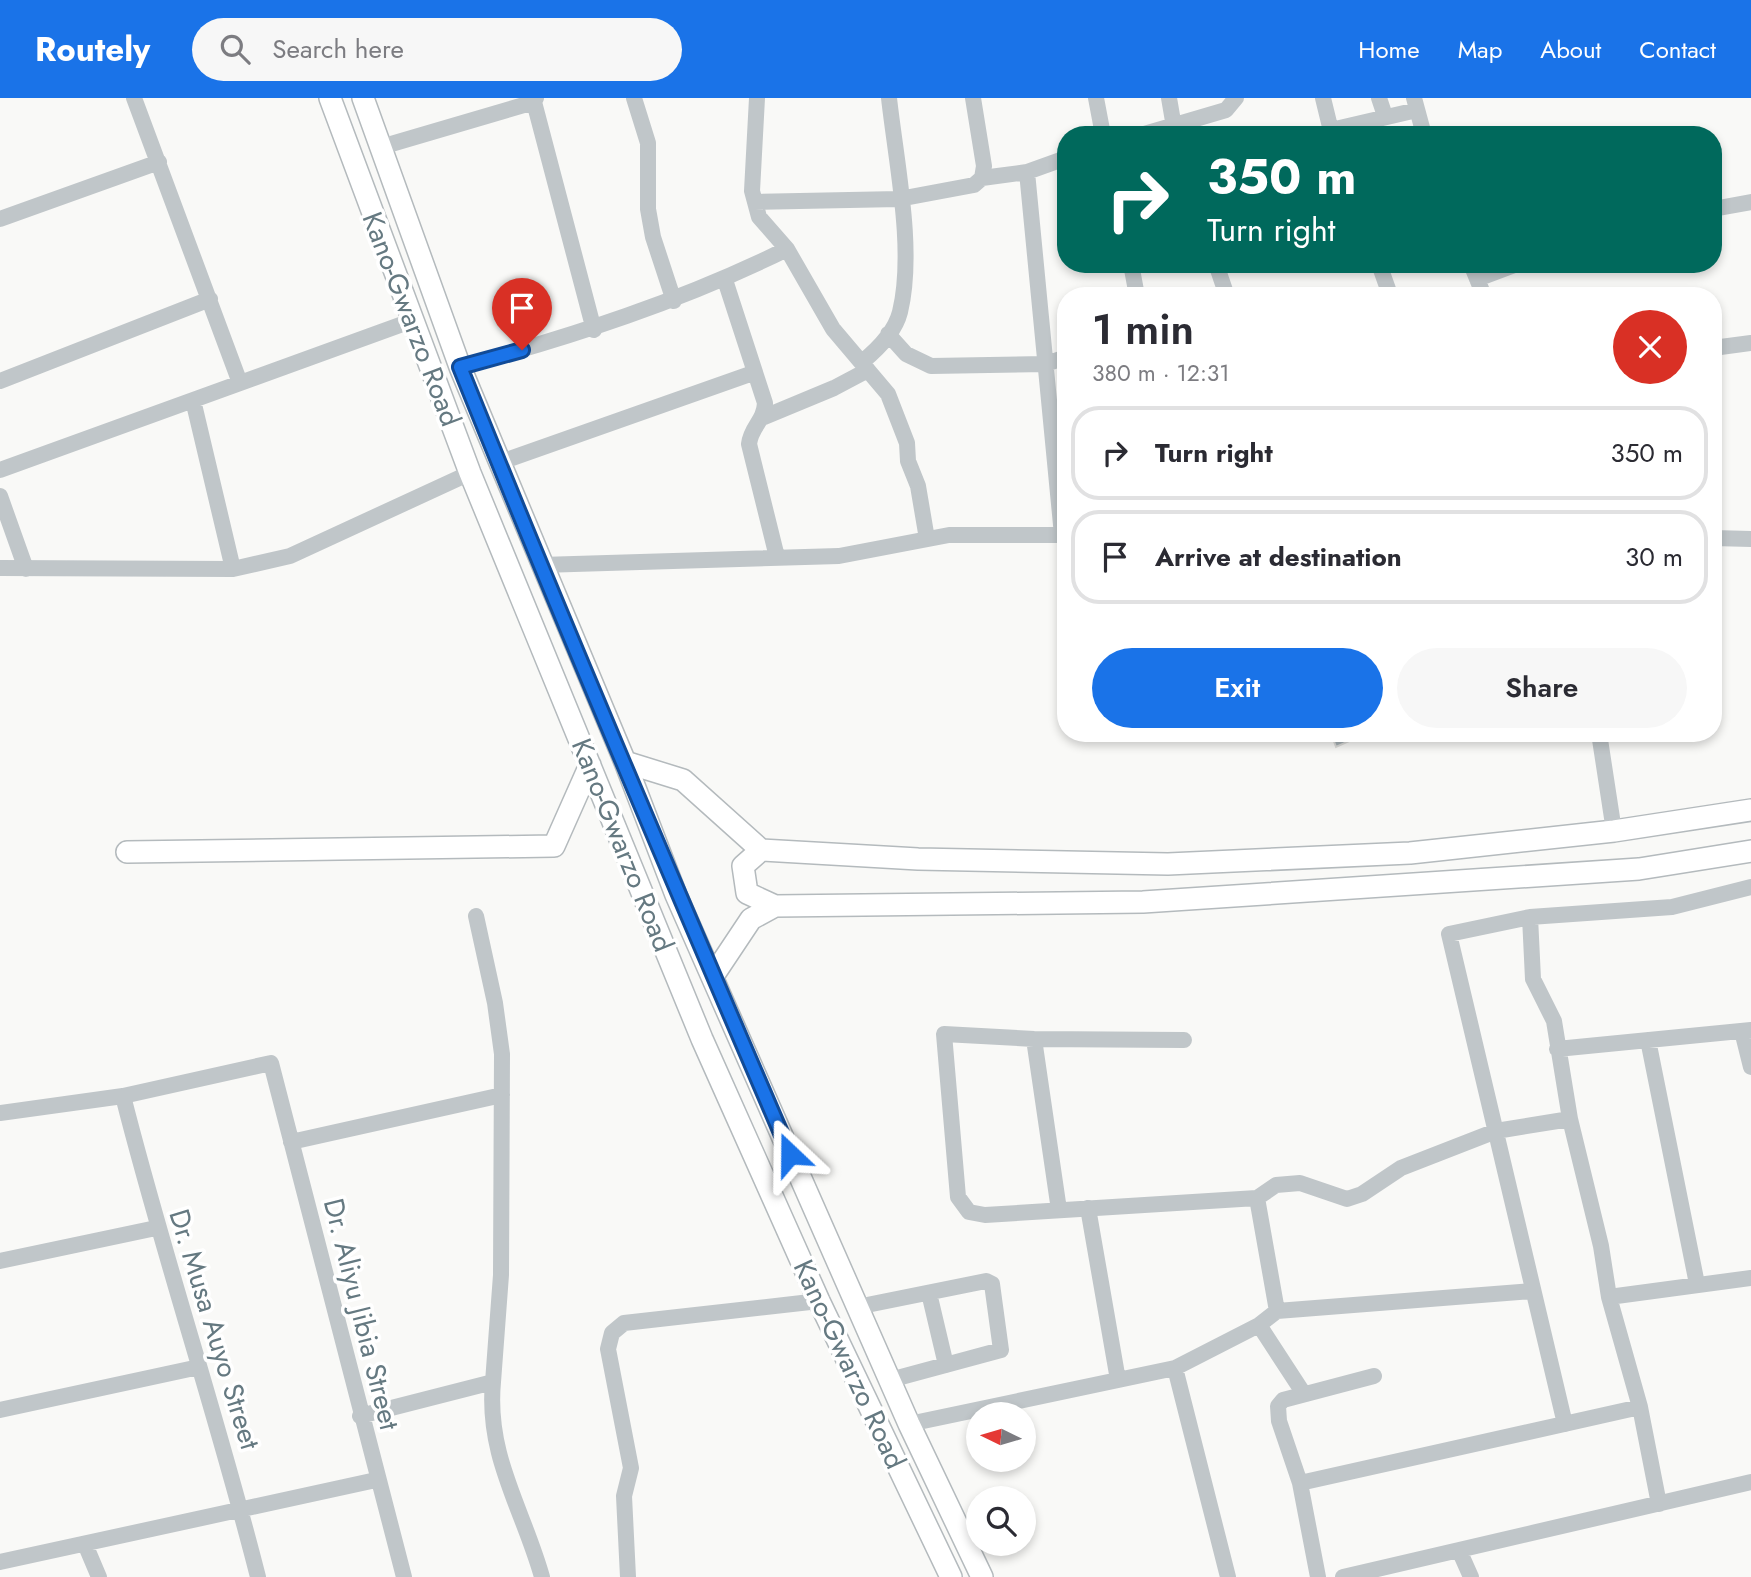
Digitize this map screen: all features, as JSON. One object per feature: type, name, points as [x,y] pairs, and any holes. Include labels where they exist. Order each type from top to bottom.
[{"type":"main road","name":"Kano-Gwarzo Road","points":[[330,98],[411,321],[470,473],[702,1039],[820,1301],[951,1577]]},
{"type":"main road","points":[[363,98],[460,367],[625,762],[676,894],[909,1424],[982,1577]]},
{"type":"main road","points":[[625,762],[682,780],[761,850],[918,859],[1168,863],[1410,853],[1614,831],[1751,810]]},
{"type":"main road","points":[[127,852],[554,846],[590,765]]},
{"type":"main road","points":[[761,850],[743,866],[747,893],[775,906],[1143,902],[1639,869],[1751,851]]},
{"type":"main road","points":[[713,976],[751,919],[775,906]]},
{"type":"street","points":[[134,98],[240,383]]},
{"type":"street","points":[[634,98],[648,143],[648,209],[653,237],[674,300]]},
{"type":"street","points":[[757,98],[752,191],[759,217],[787,249],[832,330],[888,394],[907,443],[908,461],[918,486],[927,540]]},
{"type":"street","points":[[777,557],[749,444],[750,435],[764,417],[834,388],[865,366],[881,347],[899,314],[906,260],[889,98]]},
{"type":"street","points":[[973,98],[984,166],[982,178]]},
{"type":"street","points":[[1096,98],[1101,126]]},
{"type":"street","points":[[1169,98],[1174,126]]},
{"type":"street","points":[[1185,126],[1226,110],[1236,98]]},
{"type":"street","points":[[1323,98],[1330,126]]},
{"type":"street","points":[[1379,98],[1385,116]]},
{"type":"street","points":[[381,147],[535,100],[594,330]]},
{"type":"street","points":[[1352,126],[1415,104],[1421,126]]},
{"type":"street","points":[[755,202],[900,199],[974,185],[982,178],[1027,172],[1057,161]]},
{"type":"street","points":[[0,219],[159,162]]},
{"type":"street","points":[[1027,172],[1057,469]]},
{"type":"street","points":[[1722,207],[1751,202]]},
{"type":"street","points":[[460,367],[594,330],[725,280],[787,249]]},
{"type":"street","points":[[725,280],[753,373],[765,403],[764,417]]},
{"type":"street","points":[[0,381],[210,299]]},
{"type":"street","points":[[0,470],[411,321]]},
{"type":"street","points":[[888,334],[906,354],[931,366],[1046,365],[1057,361]]},
{"type":"street","points":[[1722,347],[1751,343]]},
{"type":"street","points":[[498,463],[753,373]]},
{"type":"street","points":[[193,400],[233,569]]},
{"type":"street","points":[[0,568],[233,569],[290,556],[470,473]]},
{"type":"street","points":[[0,496],[26,569]]},
{"type":"street","points":[[541,565],[839,556],[949,535],[1057,535]]},
{"type":"street","points":[[1722,538],[1751,539]]},
{"type":"street","points":[[1600,742],[1614,831]]},
{"type":"street","points":[[1565,1424],[1449,934],[1530,917],[1672,907],[1751,887]]},
{"type":"street","points":[[476,916],[497,1015],[502,1054],[501,1275],[490,1408],[494,1440],[542,1577]]},
{"type":"street","points":[[1530,917],[1532,979],[1554,1021],[1570,1119],[1601,1246],[1609,1297],[1640,1407],[1659,1504]]},
{"type":"street","points":[[1558,1049],[1746,1030],[1751,1067]]},
{"type":"street","points":[[1184,1040],[1034,1039],[944,1034],[958,1197],[969,1212],[985,1215],[1257,1198],[1276,1185],[1300,1183],[1347,1199],[1362,1194],[1401,1168],[1496,1131],[1570,1119]]},
{"type":"street","points":[[1034,1039],[1059,1210]]},
{"type":"street","points":[[1648,1040],[1698,1284]]},
{"type":"street","name":"Dr. Aliyu Jibia Street","points":[[123,1096],[271,1063],[376,1480],[404,1577]]},
{"type":"street","points":[[291,1142],[502,1095]]},
{"type":"street","points":[[0,1113],[123,1096]]},
{"type":"street","name":"Dr. Musa Auyo Street","points":[[123,1096],[156,1228],[241,1510],[258,1577]]},
{"type":"street","points":[[1257,1198],[1277,1311]]},
{"type":"street","points":[[1088,1208],[1118,1380]]},
{"type":"street","points":[[0,1261],[156,1228]]},
{"type":"street","points":[[1609,1297],[1751,1278]]},
{"type":"street","points":[[857,1307],[986,1281],[992,1284],[1001,1350],[890,1380]]},
{"type":"street","points":[[909,1424],[1175,1368],[1259,1325],[1277,1311],[1533,1291]]},
{"type":"street","points":[[929,1293],[946,1365]]},
{"type":"street","points":[[628,1577],[624,1496],[631,1468],[608,1349],[612,1333],[624,1323],[820,1301]]},
{"type":"street","points":[[1259,1325],[1304,1394]]},
{"type":"street","points":[[0,1410],[199,1367]]},
{"type":"street","points":[[1175,1368],[1228,1577]]},
{"type":"street","points":[[1318,1577],[1300,1483],[1279,1421],[1278,1406],[1283,1400],[1374,1376]]},
{"type":"street","points":[[360,1416],[492,1382]]},
{"type":"street","points":[[1300,1483],[1640,1407]]},
{"type":"street","points":[[0,1562],[376,1480]]},
{"type":"street","points":[[1343,1577],[1751,1482]]},
{"type":"street","points":[[85,1544],[99,1577]]},
{"type":"street","points":[[1459,1550],[1471,1577]]},
{"type":"building","points":[[1334,742],[1347,742],[1336,747]]},
{"type":"route","points":[[522,350],[460,367],[625,762],[676,894],[790,1154]]}]
